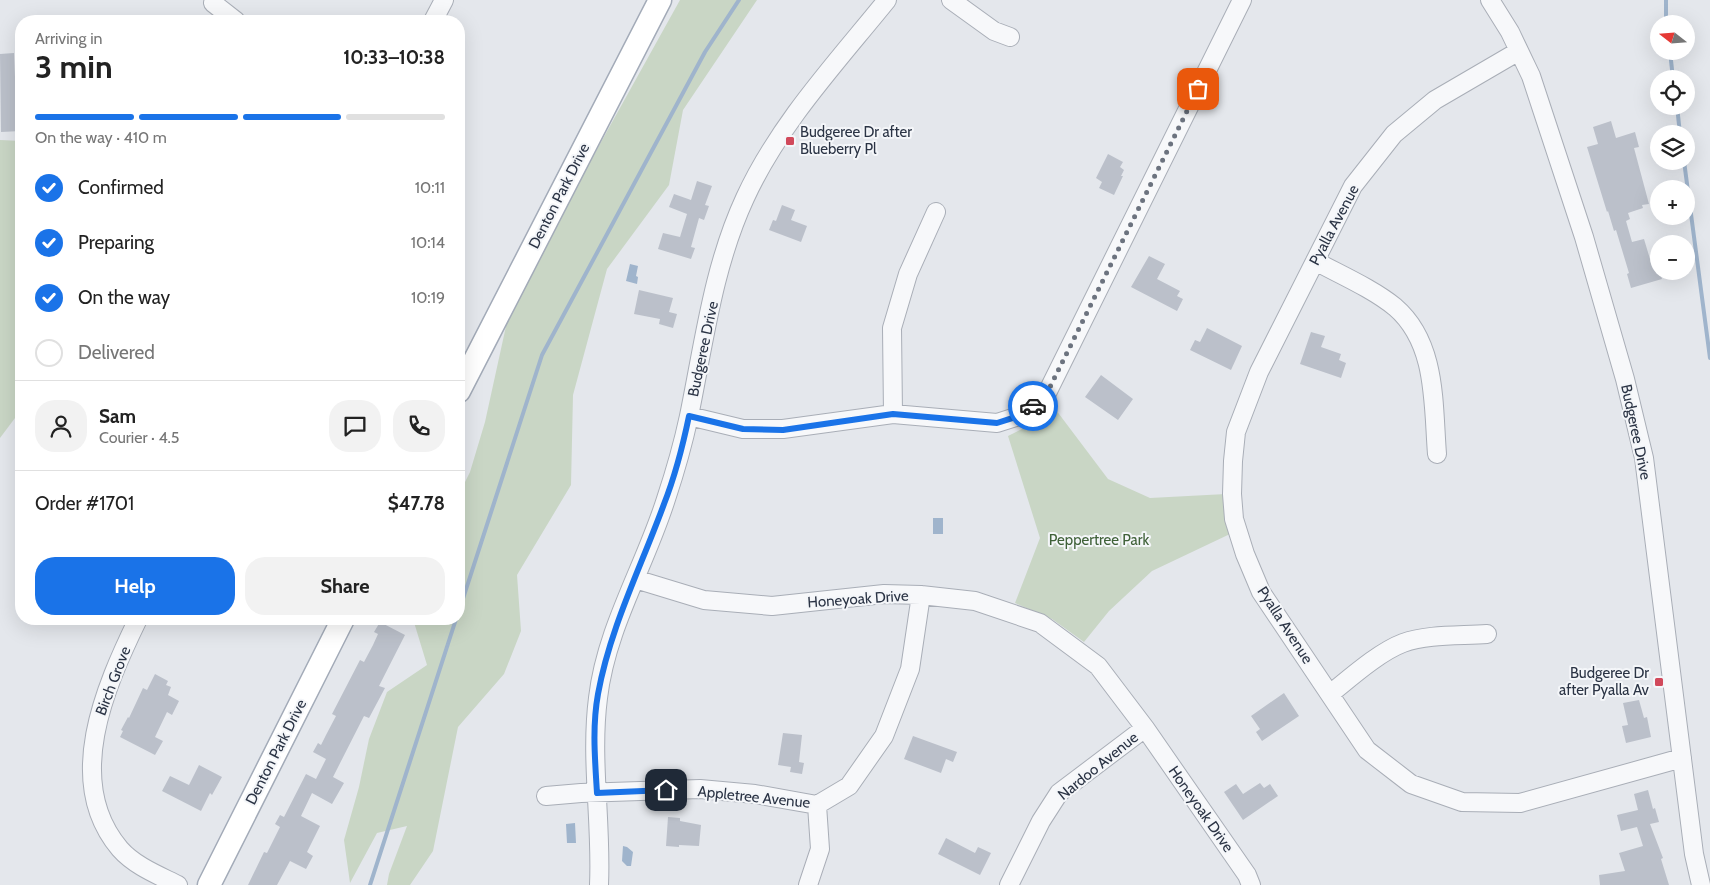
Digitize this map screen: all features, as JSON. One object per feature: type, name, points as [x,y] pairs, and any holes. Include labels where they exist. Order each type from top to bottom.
[{"type":"main road","name":"Denton Park Drive","points":[[465,380],[660,0]]},
{"type":"main road","name":"Denton Park Drive","points":[[209,885],[340,625]]},
{"type":"street","points":[[436,15],[444,0]]},
{"type":"street","name":"Budgeree Drive","points":[[600,885],[595,726],[598,695],[605,660],[616,626],[665,502],[689,416],[707,322],[721,263],[744,200],[783,130],[887,0]]},
{"type":"street","points":[[951,0],[994,31],[1010,37]]},
{"type":"street","points":[[689,416],[743,429],[783,430],[893,414],[997,423],[1025,414],[1047,393],[1242,0]]},
{"type":"street","name":"Budgeree Drive","points":[[1490,0],[1510,32],[1531,76],[1584,237],[1625,379],[1644,458],[1694,854],[1701,885]]},
{"type":"street","points":[[213,3],[228,15]]},
{"type":"street","name":"Pyalla Avenue","points":[[1519,51],[1435,100],[1394,134],[1352,186],[1259,372],[1236,432],[1232,494],[1237,528],[1245,554],[1261,592],[1367,750],[1410,784],[1462,802],[1520,803],[1682,758]]},
{"type":"street","points":[[893,414],[892,328],[908,274],[936,212]]},
{"type":"street","points":[[1315,261],[1382,298],[1396,308],[1411,326],[1424,349],[1431,375],[1439,454]]},
{"type":"street","name":"Honeyoak Drive","points":[[635,579],[704,600],[772,606],[884,594],[921,594],[975,601],[1040,623],[1098,666],[1145,728],[1247,875],[1251,885]]},
{"type":"street","name":"Appletree Avenue","points":[[597,793],[700,789],[755,794],[816,804],[849,786],[884,736],[910,669],[921,594]]},
{"type":"street","name":"Birch Grove","points":[[135,625],[106,690],[96,725],[92,760],[94,797],[104,826],[121,850],[146,869],[178,885]]},
{"type":"street","points":[[1330,694],[1382,655],[1402,643],[1423,638],[1487,634]]},
{"type":"street","name":"Nardoo Avenue","points":[[1010,885],[1042,821],[1059,793],[1145,728]]},
{"type":"street","points":[[546,796],[597,793]]},
{"type":"street","points":[[808,885],[820,849],[816,804]]},
{"type":"green space","points":[[680,0],[757,0],[683,110],[669,185],[607,269],[573,395],[571,485],[517,575],[521,631],[504,674],[458,727],[433,851],[410,885],[387,885],[389,874],[407,826],[377,833],[350,883],[344,840],[359,787],[369,739],[387,692],[427,665],[415,625],[465,625],[465,482],[470,472],[485,422],[508,317],[571,196]]},
{"type":"green space","points":[[0,140],[15,141],[15,418],[0,438]]},
{"type":"green space","name":"Peppertree Park","points":[[1053,406],[1108,479],[1150,498],[1226,494],[1230,534],[1152,571],[1109,611],[1084,642],[1052,619],[1015,603],[1040,538],[1008,436],[1040,420]]},
{"type":"water","points":[[630,264],[638,266],[637,284],[626,281]]},
{"type":"water","points":[[933,518],[943,518],[943,534],[933,534]]},
{"type":"water","points":[[575,823],[576,843],[567,843],[566,824]]},
{"type":"water","points":[[623,846],[633,852],[631,866],[627,866],[622,861]]},
{"type":"building","points":[[14,53],[15,131],[1,132],[0,54]]},
{"type":"building","points":[[1611,121],[1616,138],[1635,132],[1639,147],[1634,148],[1649,204],[1642,205],[1643,208],[1628,213],[1630,219],[1626,221],[1632,242],[1644,239],[1650,259],[1650,280],[1659,280],[1631,288],[1627,274],[1629,273],[1616,230],[1614,231],[1607,212],[1587,147],[1598,144],[1593,127]]},
{"type":"building","points":[[1108,154],[1123,162],[1120,167],[1124,170],[1121,176],[1123,176],[1114,195],[1099,188],[1102,182],[1096,178]]},
{"type":"building","points":[[697,181],[712,186],[705,205],[709,206],[704,220],[699,218],[691,247],[695,248],[691,259],[658,249],[663,233],[680,237],[687,214],[669,207],[674,194],[691,200]]},
{"type":"building","points":[[782,205],[795,210],[791,220],[807,226],[801,242],[769,230],[773,220],[776,221]]},
{"type":"building","points":[[1149,256],[1165,264],[1157,279],[1180,291],[1177,296],[1183,299],[1177,311],[1131,287]]},
{"type":"building","points":[[639,290],[673,298],[669,312],[677,314],[673,328],[659,324],[660,319],[634,314]]},
{"type":"building","points":[[1207,328],[1242,346],[1231,370],[1190,350],[1195,340],[1200,342]]},
{"type":"building","points":[[1311,332],[1325,336],[1321,347],[1341,354],[1339,360],[1346,363],[1341,378],[1300,364]]},
{"type":"building","points":[[1101,375],[1133,399],[1118,420],[1085,397]]},
{"type":"building","points":[[378,625],[386,625],[405,635],[379,686],[385,688],[369,718],[364,716],[333,777],[344,783],[332,804],[312,793],[301,816],[320,826],[307,852],[313,856],[306,869],[290,861],[277,885],[248,885],[264,852],[267,853],[280,827],[275,824],[280,815],[284,817],[306,774],[316,779],[326,759],[313,752],[318,743],[321,745],[336,716],[332,714],[360,660],[364,662],[373,645],[378,634],[374,632]]},
{"type":"building","points":[[155,674],[168,681],[166,685],[171,687],[168,695],[179,701],[172,715],[167,712],[155,737],[163,741],[155,755],[120,737],[123,731],[121,730],[129,718],[143,688],[147,690]]},
{"type":"building","points":[[1284,693],[1299,716],[1262,741],[1256,732],[1260,729],[1251,716]]},
{"type":"building","points":[[1639,700],[1644,718],[1647,717],[1651,737],[1626,743],[1622,726],[1628,725],[1623,703]]},
{"type":"building","points":[[783,733],[802,735],[799,762],[804,763],[802,774],[790,772],[791,767],[778,765]]},
{"type":"building","points":[[913,736],[957,752],[953,762],[946,759],[941,773],[904,759]]},
{"type":"building","points":[[199,765],[222,777],[212,795],[210,793],[201,811],[162,791],[170,776],[189,785]]},
{"type":"building","points":[[1260,783],[1264,788],[1270,784],[1278,796],[1243,820],[1224,792],[1236,784],[1243,794]]},
{"type":"building","points":[[1648,790],[1659,822],[1650,824],[1663,858],[1661,859],[1669,885],[1600,885],[1599,875],[1625,871],[1619,853],[1643,846],[1637,827],[1621,831],[1617,815],[1638,810],[1634,794]]},
{"type":"building","points":[[668,817],[680,818],[680,821],[701,825],[699,846],[666,846]]},
{"type":"building","points":[[946,838],[975,853],[978,847],[991,853],[980,875],[938,854]]},
{"type":"waterway","points":[[465,592],[542,355],[705,52],[739,0]]},
{"type":"waterway","points":[[1666,0],[1666,15]]},
{"type":"waterway","points":[[1671,60],[1672,70]]},
{"type":"waterway","points":[[1678,115],[1679,125]]},
{"type":"waterway","points":[[1685,170],[1710,358]]},
{"type":"waterway","points":[[370,885],[454,625]]},
{"type":"way so far","points":[[1033,406],[1047,393],[1198,89]]},
{"type":"place","name":"Budgeree Dr after Blueberry Pl","points":[[790,141]]},
{"type":"place","name":"Budgeree Dr after Pyalla Av","points":[[1659,682]]},
{"type":"route","points":[[666,790],[597,793],[595,726],[598,695],[605,660],[616,626],[665,502],[689,416],[743,429],[783,430],[893,414],[997,423],[1025,414],[1033,406]]}]
